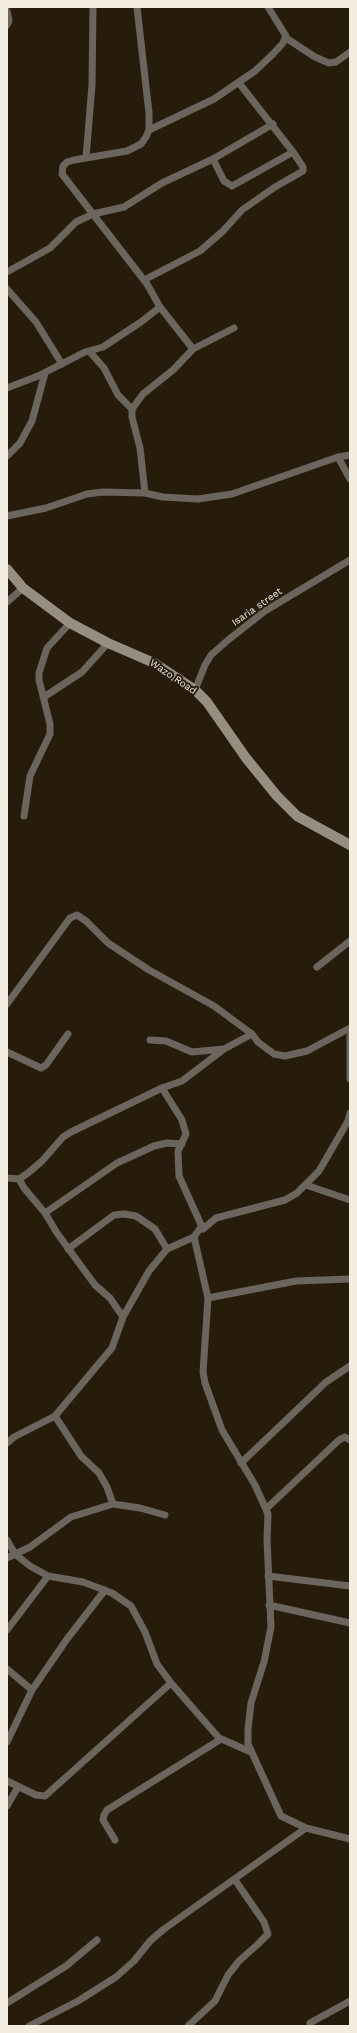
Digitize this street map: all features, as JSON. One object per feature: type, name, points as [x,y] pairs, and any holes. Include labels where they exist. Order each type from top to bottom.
[{"type":"main road","name":"Wazo Road","points":[[7,569],[23,588],[70,623],[108,643],[154,663],[195,690],[207,702],[246,758],[277,796],[297,816],[350,845]]},
{"type":"street","points":[[86,158],[92,85],[93,7]]},
{"type":"street","points":[[137,7],[149,113],[149,130],[140,144],[127,151],[67,162],[63,166],[62,174],[124,257],[144,280],[160,307],[193,349]]},
{"type":"street","points":[[268,7],[285,32],[286,38],[315,57],[329,63],[336,62],[350,52]]},
{"type":"street","points":[[7,11],[9,20],[7,25]]},
{"type":"street","points":[[149,130],[195,110],[256,72],[286,38]]},
{"type":"street","points":[[144,280],[200,250],[223,231],[242,210],[276,187],[299,175],[303,171],[303,167],[273,124],[239,83]]},
{"type":"street","points":[[7,272],[50,248],[76,222],[93,214],[124,207],[162,183],[213,159],[273,124]]},
{"type":"street","points":[[213,159],[224,181],[232,186],[293,152]]},
{"type":"street","points":[[7,289],[36,322],[62,364]]},
{"type":"street","points":[[7,388],[103,347],[141,322],[160,307]]},
{"type":"street","points":[[145,493],[140,448],[132,417],[132,409],[142,394],[173,370],[193,349],[234,328]]},
{"type":"street","points":[[90,352],[104,368],[118,395],[132,409]]},
{"type":"street","points":[[7,456],[20,442],[32,421],[44,373]]},
{"type":"street","points":[[7,516],[46,508],[87,494],[103,492],[145,493],[163,497],[198,499],[232,494],[338,457],[350,455]]},
{"type":"street","points":[[338,457],[350,479]]},
{"type":"street","name":"Isaria street","points":[[195,690],[205,665],[211,656],[234,636],[265,611],[350,560]]},
{"type":"street","points":[[7,602],[23,588]]},
{"type":"street","points":[[24,816],[30,776],[50,734],[50,724],[39,680],[47,648],[70,623]]},
{"type":"street","points":[[44,697],[82,672],[108,643]]},
{"type":"street","points":[[7,1004],[70,918],[77,915],[86,921],[108,943],[149,970],[214,1006],[252,1034],[258,1042],[274,1054],[285,1056],[307,1050],[350,1028]]},
{"type":"street","points":[[317,967],[350,941]]},
{"type":"street","points":[[7,1052],[41,1068],[46,1064],[68,1034]]},
{"type":"street","points":[[7,1178],[19,1179],[42,1161],[63,1137],[71,1132],[162,1088],[182,1081],[192,1075],[224,1049],[252,1034]]},
{"type":"street","points":[[350,1036],[350,1079]]},
{"type":"street","points":[[150,1040],[166,1041],[192,1052],[224,1049]]},
{"type":"street","points":[[162,1088],[182,1120],[186,1134],[178,1150],[179,1176],[203,1228]]},
{"type":"street","points":[[7,1443],[14,1437],[55,1416],[112,1348],[124,1317],[148,1271],[167,1249],[194,1237],[201,1227],[203,1228],[216,1218],[285,1200],[306,1186],[319,1171],[350,1116]]},
{"type":"street","points":[[45,1213],[117,1163],[166,1142],[182,1144]]},
{"type":"street","points":[[19,1179],[24,1188],[45,1213],[68,1249],[95,1285],[110,1298],[124,1317]]},
{"type":"street","points":[[306,1186],[350,1200]]},
{"type":"street","points":[[68,1249],[114,1215],[124,1214],[136,1216],[155,1229],[167,1249]]},
{"type":"street","points":[[194,1237],[208,1298],[204,1372],[205,1383],[222,1430],[267,1508],[268,1576],[271,1627],[267,1650],[253,1692],[249,1715],[248,1739],[251,1752],[278,1813],[306,1828],[350,1840]]},
{"type":"street","points":[[208,1298],[296,1281],[350,1278]]},
{"type":"street","points":[[241,1463],[326,1382],[350,1366]]},
{"type":"street","points":[[55,1416],[81,1456],[99,1473],[107,1487],[113,1504]]},
{"type":"street","points":[[267,1508],[340,1440],[345,1437],[350,1440]]},
{"type":"street","points":[[7,1558],[30,1547],[71,1517],[113,1504],[140,1508],[164,1515]]},
{"type":"street","points":[[7,1540],[15,1554],[30,1566],[48,1576],[83,1582],[122,1598],[134,1609],[146,1632],[157,1664],[171,1683],[221,1739],[251,1752]]},
{"type":"street","points":[[7,1630],[48,1576]]},
{"type":"street","points":[[268,1576],[350,1586]]},
{"type":"street","points":[[7,1742],[32,1690],[67,1639],[105,1590]]},
{"type":"street","points":[[269,1605],[350,1623]]},
{"type":"street","points":[[7,1669],[32,1690]]},
{"type":"street","points":[[7,1781],[42,1797],[46,1795],[171,1683]]},
{"type":"street","points":[[115,1840],[103,1820],[107,1810],[221,1739]]},
{"type":"street","points":[[7,1806],[18,1787]]},
{"type":"street","points":[[29,2026],[78,2002],[116,1977],[134,1962],[150,1941],[164,1929],[235,1880],[306,1828]]},
{"type":"street","points":[[188,2026],[216,1999],[228,1975],[239,1961],[257,1946],[268,1934],[264,1922],[235,1880]]},
{"type":"street","points":[[7,2003],[66,1966],[97,1940]]},
{"type":"street","points":[[310,2022],[350,2001]]}]
